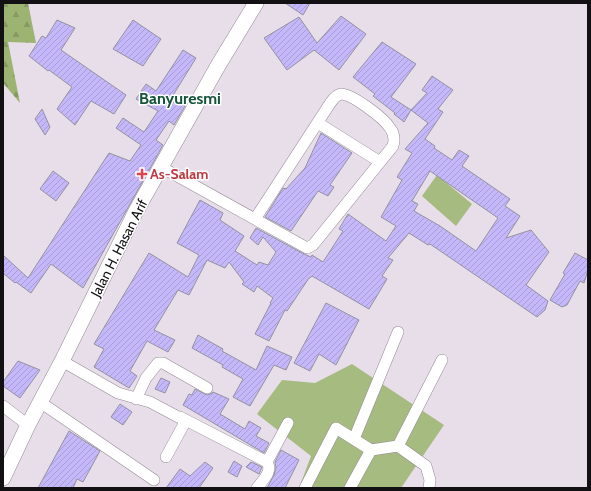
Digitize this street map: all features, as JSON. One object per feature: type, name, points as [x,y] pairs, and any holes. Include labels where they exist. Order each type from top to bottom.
[{"type":"main road","name":"Jalan H. Hasan Arif","points":[[3,478],[136,211],[219,64],[256,3]]},
{"type":"street","points":[[161,167],[307,248],[313,245],[393,146],[394,136],[389,127],[369,108],[354,98],[342,94],[337,96],[255,219]]},
{"type":"street","points":[[318,123],[380,162]]},
{"type":"street","points":[[354,439],[398,332]]},
{"type":"street","points":[[398,446],[442,360]]},
{"type":"street","points":[[62,361],[118,393],[150,402],[267,462],[270,466],[269,471],[257,488]]},
{"type":"street","points":[[136,399],[146,378],[158,363],[162,363],[207,388]]},
{"type":"street","points":[[40,402],[154,480]]},
{"type":"street","points":[[3,406],[28,426]]},
{"type":"street","points":[[166,457],[184,424],[180,418]]},
{"type":"street","points":[[267,462],[288,423]]},
{"type":"street","points":[[305,488],[336,428],[371,450],[398,446],[426,466],[430,480],[429,488]]},
{"type":"street","points":[[350,488],[371,450]]},
{"type":"green space","points":[[3,3],[28,3],[36,43],[8,42],[20,103],[3,83]]},
{"type":"green space","points":[[437,175],[472,204],[456,226],[422,196]]},
{"type":"green space","points":[[352,364],[444,425],[401,488],[299,488],[311,456],[257,414],[282,380],[315,383]]},
{"type":"building","points":[[285,3],[310,3],[303,15]]},
{"type":"building","points":[[341,16],[366,34],[339,70],[314,50],[287,70],[264,38],[299,17],[317,43]]},
{"type":"building","points":[[57,20],[75,28],[61,50],[126,95],[114,114],[91,101],[75,125],[57,109],[72,87],[29,56],[42,36],[46,38]]},
{"type":"building","points":[[133,20],[161,39],[143,66],[113,49]]},
{"type":"building","points":[[382,42],[416,64],[391,97],[411,110],[404,122],[373,96],[375,94],[353,77]]},
{"type":"building","points":[[183,50],[196,58],[172,97],[185,106],[174,125],[169,121],[156,140],[163,145],[83,288],[51,264],[31,293],[16,282],[15,283],[3,273],[3,255],[28,278],[109,153],[130,161],[141,145],[116,128],[123,118],[144,132],[158,111],[136,99],[146,84],[156,91]]},
{"type":"building","points":[[432,76],[453,90],[438,109],[443,112],[425,139],[435,146],[434,148],[452,160],[459,150],[469,156],[462,166],[510,199],[505,206],[520,216],[506,238],[531,230],[549,252],[526,285],[548,301],[545,310],[537,317],[430,244],[428,245],[409,233],[388,258],[393,260],[382,276],[387,279],[369,309],[312,276],[309,278],[287,311],[285,310],[269,341],[255,334],[273,298],[257,286],[254,292],[242,284],[244,282],[229,262],[225,268],[207,260],[189,295],[178,290],[154,330],[175,340],[168,352],[147,341],[130,371],[137,376],[129,388],[94,367],[104,349],[94,344],[149,253],[188,277],[199,255],[177,243],[200,200],[223,213],[220,220],[244,236],[235,251],[257,265],[259,262],[268,265],[276,252],[263,237],[258,245],[250,238],[256,228],[304,254],[311,257],[312,255],[323,262],[343,231],[339,229],[348,214],[386,241],[396,226],[381,217],[402,180],[397,177],[412,153],[405,149],[428,123],[411,110],[427,93],[422,90]],"holes":[[[430,171],[498,218],[476,251],[440,226],[414,211],[418,204],[412,201]]]},
{"type":"building","points":[[42,109],[50,127],[45,135],[35,119]]},
{"type":"building","points":[[321,133],[352,153],[330,185],[334,187],[328,196],[318,191],[291,231],[265,217],[283,188],[286,189],[305,168]]},
{"type":"building","points":[[53,171],[69,183],[56,201],[40,189]]},
{"type":"building","points":[[575,253],[588,260],[588,270],[584,283],[580,281],[567,305],[562,307],[550,300],[565,274],[563,273]]},
{"type":"building","points":[[326,303],[359,320],[336,365],[319,354],[310,371],[294,363]]},
{"type":"building","points":[[198,335],[223,349],[222,351],[256,370],[267,346],[292,357],[286,370],[274,365],[250,406],[233,397],[243,379],[222,367],[223,365],[192,348]]},
{"type":"building","points":[[18,361],[40,370],[20,398],[3,386],[3,382]]},
{"type":"building","points":[[161,378],[170,382],[165,393],[155,389]]},
{"type":"building","points":[[195,389],[207,395],[213,392],[229,399],[220,414],[245,429],[249,421],[261,428],[256,436],[269,443],[264,453],[183,405],[189,394],[192,395]]},
{"type":"building","points":[[120,404],[132,412],[123,425],[111,417]]},
{"type":"building","points":[[69,431],[100,451],[83,482],[77,479],[73,488],[38,488]]},
{"type":"building","points":[[281,450],[299,460],[285,488],[267,488],[274,475],[276,468],[275,462]]},
{"type":"building","points":[[234,461],[242,466],[237,477],[228,472]]},
{"type":"building","points":[[205,462],[213,468],[199,488],[166,488],[180,469],[190,476]]},
{"type":"building","points":[[251,462],[262,467],[259,474],[246,467]]},
{"type":"place","name":"As-Salam","points":[[142,174]]},
{"type":"district","name":"Banyuresmi","points":[[180,98]]}]
